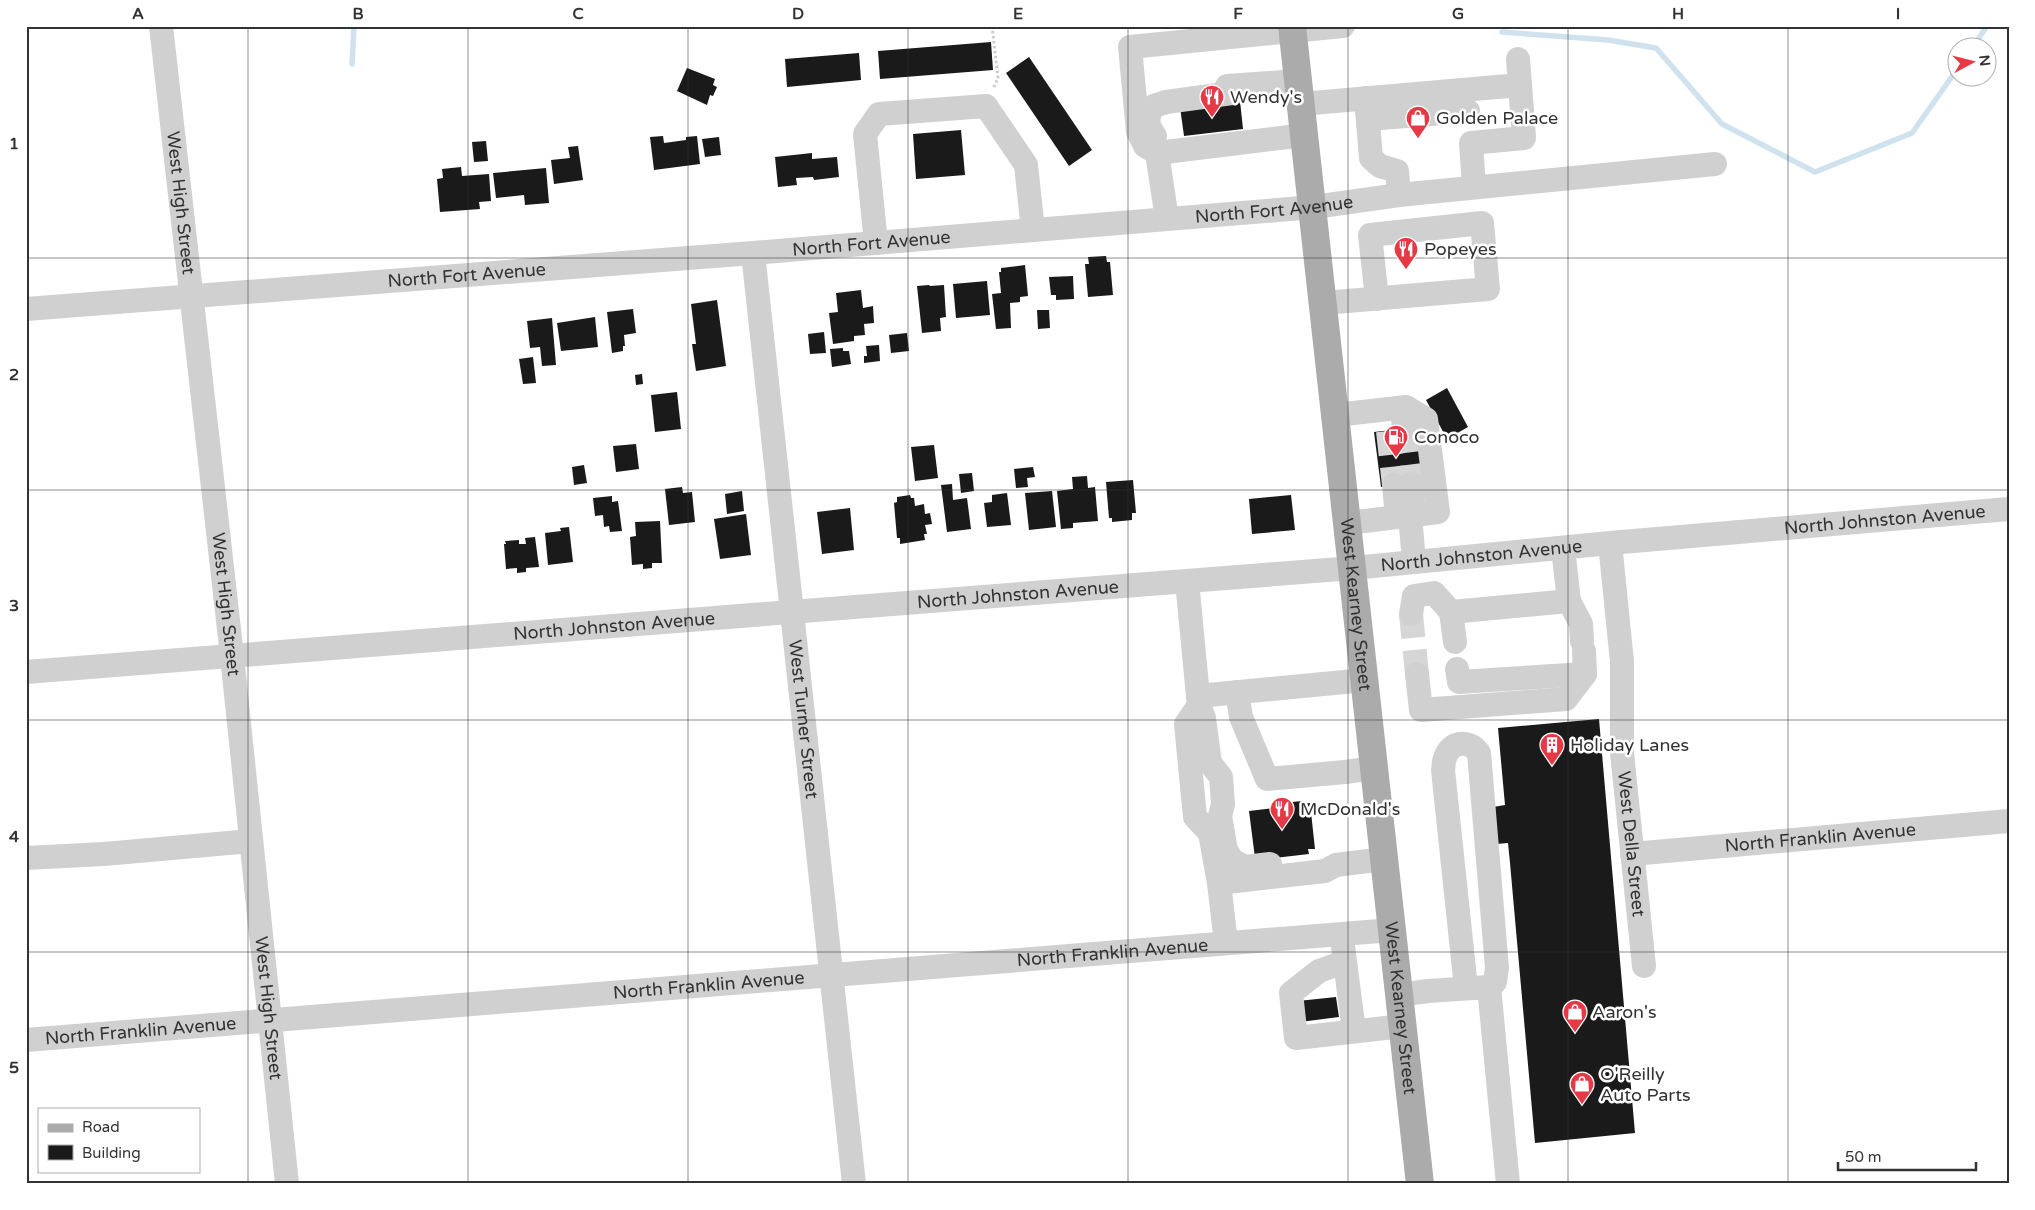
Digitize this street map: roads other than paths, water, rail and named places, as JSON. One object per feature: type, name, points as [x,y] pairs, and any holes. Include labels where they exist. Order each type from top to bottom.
[{"type":"main road","name":"West Kearney Street","points":[[1293,29],[1420,1184]]},
{"type":"street","name":"West High Street","points":[[161,26],[232,656],[287,1184]]},
{"type":"street","points":[[1305,135],[1157,153],[1145,146],[1138,132],[1130,47],[1293,29],[1343,26]]},
{"type":"street","points":[[1471,143],[1524,138],[1518,59]]},
{"type":"street","points":[[1136,95],[1242,85],[1300,92],[1367,109],[1467,100],[1520,85]]},
{"type":"street","points":[[1240,143],[1222,137],[1169,141],[1154,136],[1148,122],[1150,112],[1154,106],[1166,102],[1232,93],[1242,85]]},
{"type":"street","points":[[1467,100],[1474,187]]},
{"type":"street","points":[[876,243],[865,134],[879,114],[986,106],[1026,165],[1034,230]]},
{"type":"street","points":[[1367,109],[1372,158],[1380,166],[1397,171],[1399,195]]},
{"type":"street","points":[[1157,153],[1167,219]]},
{"type":"street","name":"North Fort Avenue","points":[[26,308],[753,253],[1314,207],[1399,195],[1715,164]]},
{"type":"street","points":[[1450,190],[1453,225]]},
{"type":"street","points":[[1324,304],[1488,289],[1482,223],[1370,235],[1377,299]]},
{"type":"street","name":"West Turner Street","points":[[753,253],[854,1184]]},
{"type":"street","points":[[1336,415],[1395,419],[1406,407],[1426,419],[1438,512],[1348,522]]},
{"type":"street","points":[[1402,485],[1414,562]]},
{"type":"street","name":"North Johnston Avenue","points":[[26,672],[1353,568],[1610,543],[2009,509]]},
{"type":"street","name":"West Della Street","points":[[1610,543],[1622,662],[1622,753],[1644,966]]},
{"type":"street","points":[[1417,674],[1421,710],[1566,699],[1584,655],[1581,624],[1569,601],[1563,548]]},
{"type":"street","points":[[1187,581],[1198,700],[1204,718],[1210,763],[1220,777],[1224,804],[1220,816],[1226,850],[1232,860],[1245,867],[1323,858],[1336,864]]},
{"type":"street","points":[[1412,614],[1414,596],[1434,593],[1452,612],[1455,642]]},
{"type":"street","points":[[1452,612],[1569,601]]},
{"type":"street","points":[[1457,669],[1459,682],[1584,655]]},
{"type":"street","points":[[1198,700],[1238,692],[1365,680]]},
{"type":"street","points":[[1238,692],[1241,717],[1267,779],[1374,768]]},
{"type":"street","points":[[1198,700],[1186,724],[1195,817],[1210,833],[1219,883],[1226,943]]},
{"type":"street","points":[[1399,995],[1428,990],[1477,988],[1495,982],[1497,968],[1479,753],[1474,746],[1458,744],[1449,749],[1444,758],[1443,770],[1477,988],[1508,1184]]},
{"type":"street","name":"North Franklin Avenue","points":[[1632,854],[2009,820]]},
{"type":"street","points":[[26,858],[104,854],[252,841]]},
{"type":"street","points":[[1219,883],[1325,871],[1336,864],[1384,859]]},
{"type":"street","name":"North Franklin Avenue","points":[[26,1040],[1392,930]]},
{"type":"street","points":[[1342,934],[1350,1032]]},
{"type":"street","points":[[1344,962],[1319,971],[1291,993],[1296,1038],[1403,1026]]},
{"type":"waterway","points":[[352,64],[354,26]]},
{"type":"waterway","points":[[1979,38],[1987,26]]},
{"type":"waterway","points":[[1502,32],[1608,40],[1656,48],[1722,124],[1815,172],[1912,133],[1948,82]]},
{"type":"tunnel","points":[[1404,429],[1411,484]]},
{"type":"tunnel","points":[[1388,431],[1394,485]]},
{"type":"tunnel","points":[[1411,614],[1417,674]]},
{"type":"place","name":"Wendy's","points":[[1212,118]]},
{"type":"place","name":"Golden Palace","points":[[1418,139]]},
{"type":"place","name":"Popeyes","points":[[1406,270]]},
{"type":"place","name":"Conoco","points":[[1396,458]]},
{"type":"place","name":"Holiday Lanes","points":[[1552,766]]},
{"type":"place","name":"McDonald's","points":[[1282,830]]},
{"type":"place","name":"Aaron's","points":[[1575,1033]]},
{"type":"place","name":"O'Reilly Auto Parts","points":[[1582,1105]]}]
